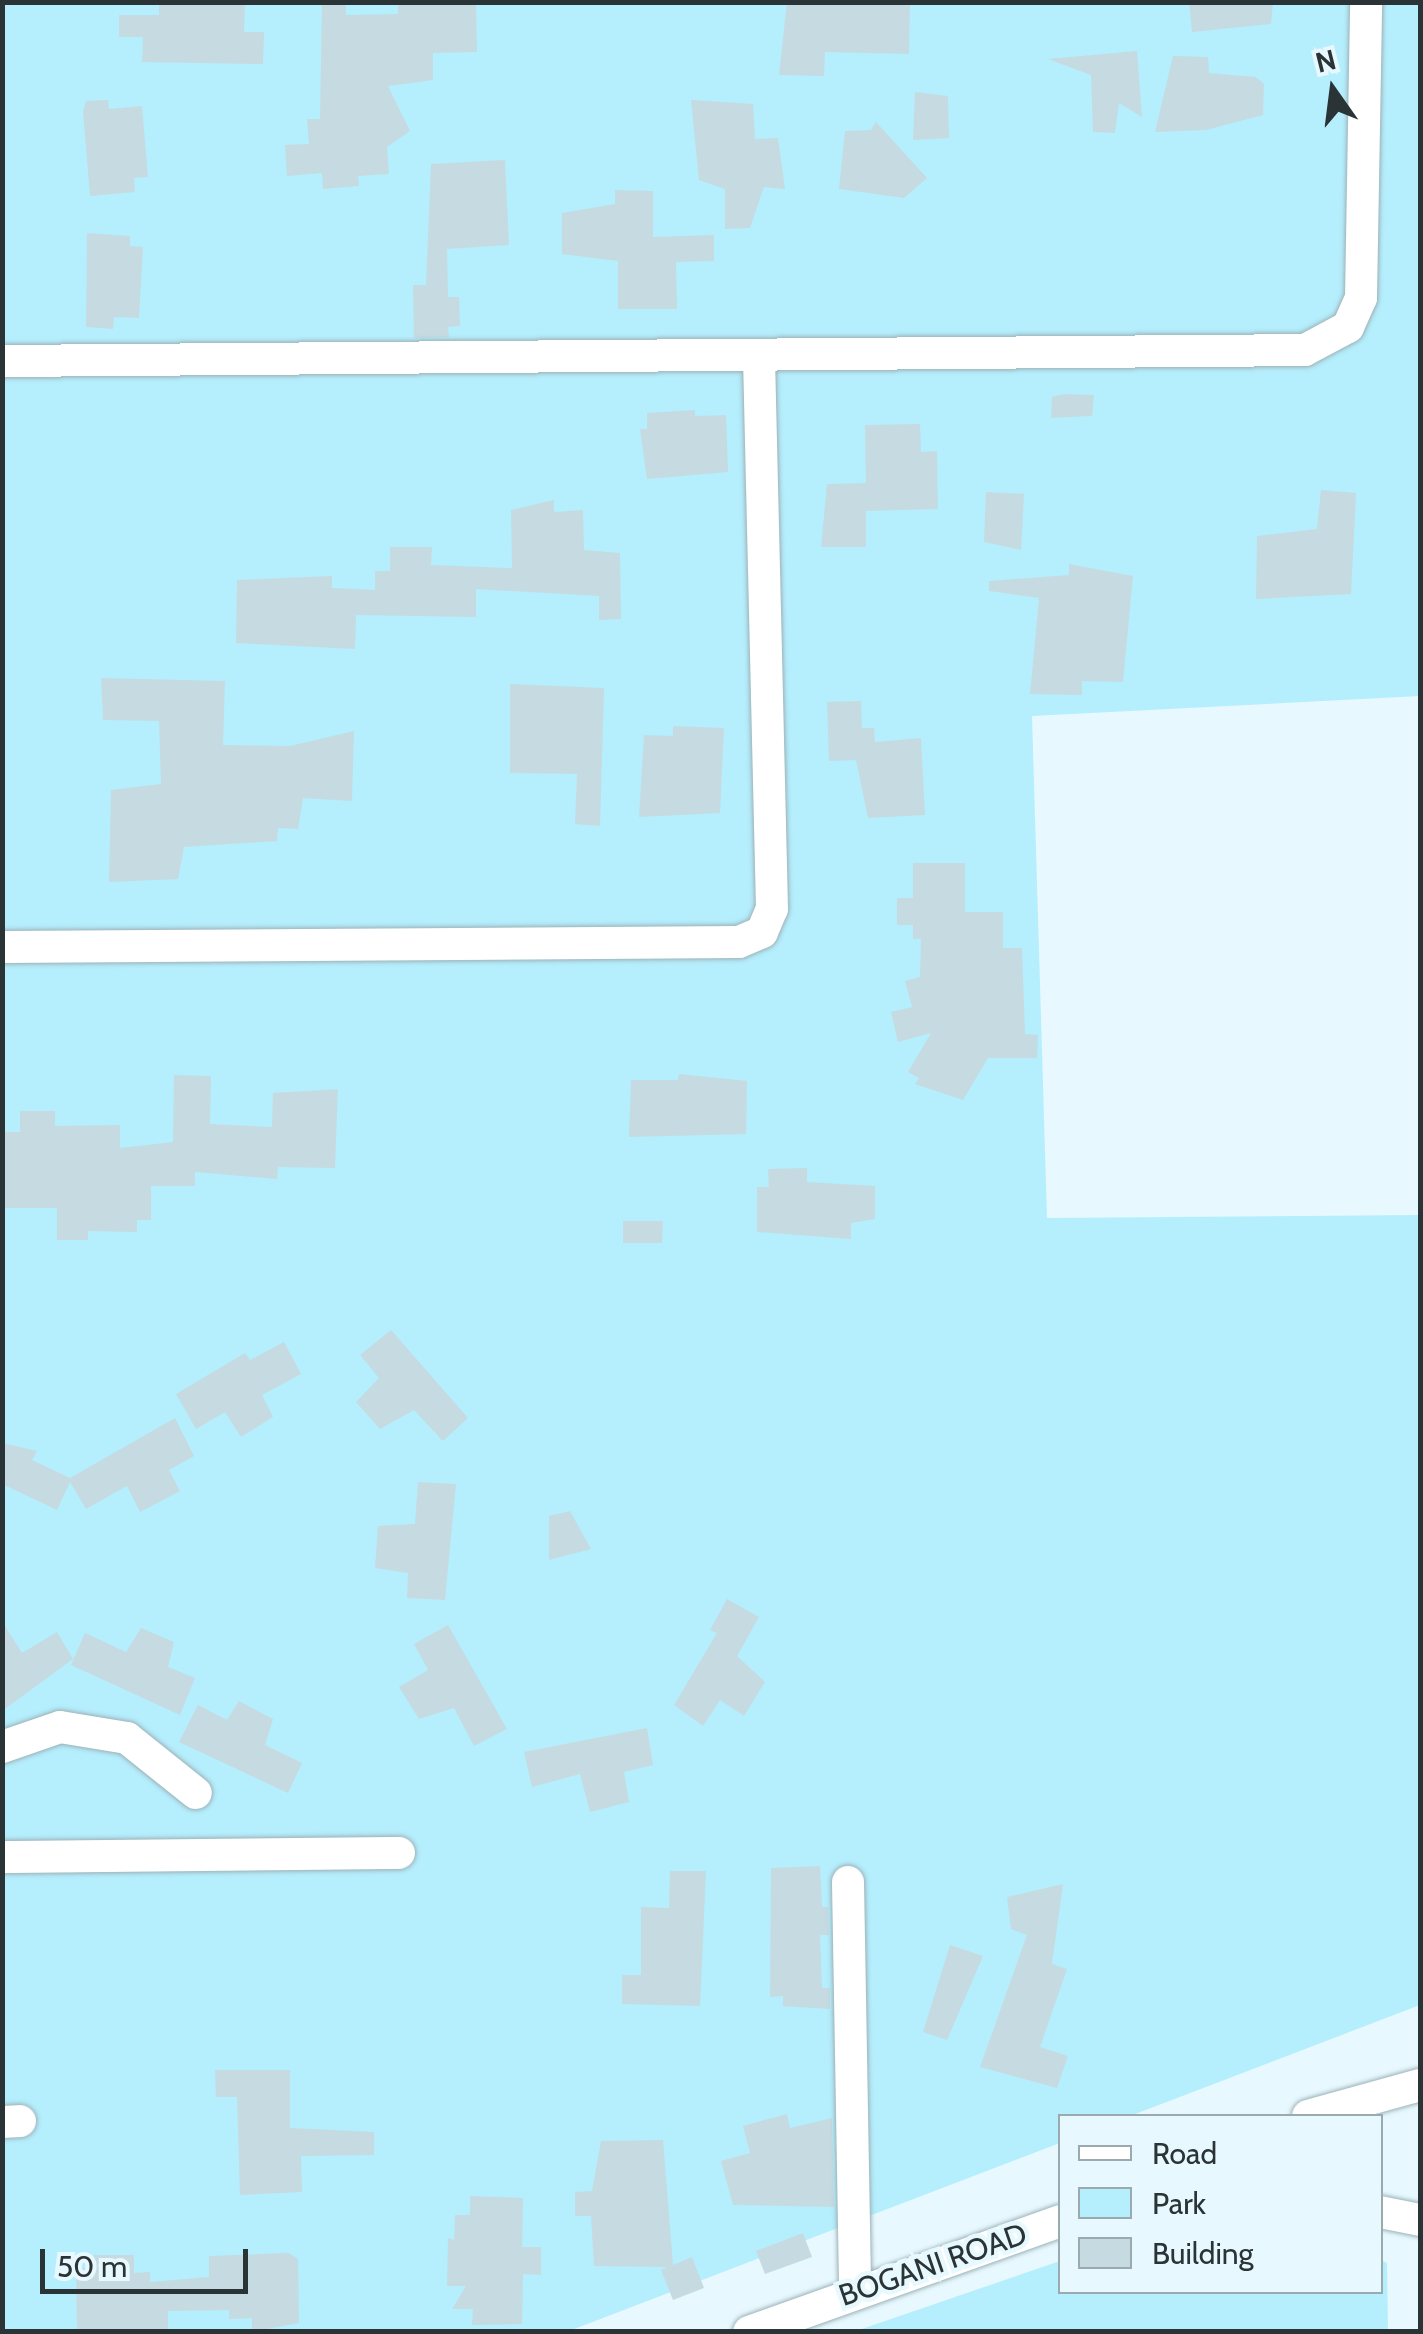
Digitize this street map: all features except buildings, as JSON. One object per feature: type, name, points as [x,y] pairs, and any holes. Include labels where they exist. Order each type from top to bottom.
[{"type":"street","points":[[2,361],[1266,355],[1335,338],[1356,313],[1363,282],[1366,2]]},
{"type":"street","points":[[2,947],[738,942],[762,932],[772,910],[759,357]]},
{"type":"street","points":[[2,1747],[60,1727],[126,1738],[196,1793]]},
{"type":"street","points":[[2,1857],[399,1853]]},
{"type":"street","points":[[848,1882],[856,2290]]},
{"type":"street","points":[[1315,2114],[1420,2085]]},
{"type":"street","points":[[1383,2213],[1420,2220]]},
{"type":"street","name":"BOGANI ROAD","points":[[749,2332],[856,2290],[1058,2222]]},
{"type":"green space","points":[[3,3],[1420,3],[1420,696],[1032,716],[1047,1218],[1420,1215],[1420,2005],[1135,2114],[1058,2114],[1058,2144],[569,2331],[3,2332]]},
{"type":"green space","points":[[1383,2261],[1387,2263],[1388,2331],[856,2331],[1058,2262],[1058,2294],[1383,2294]]}]
